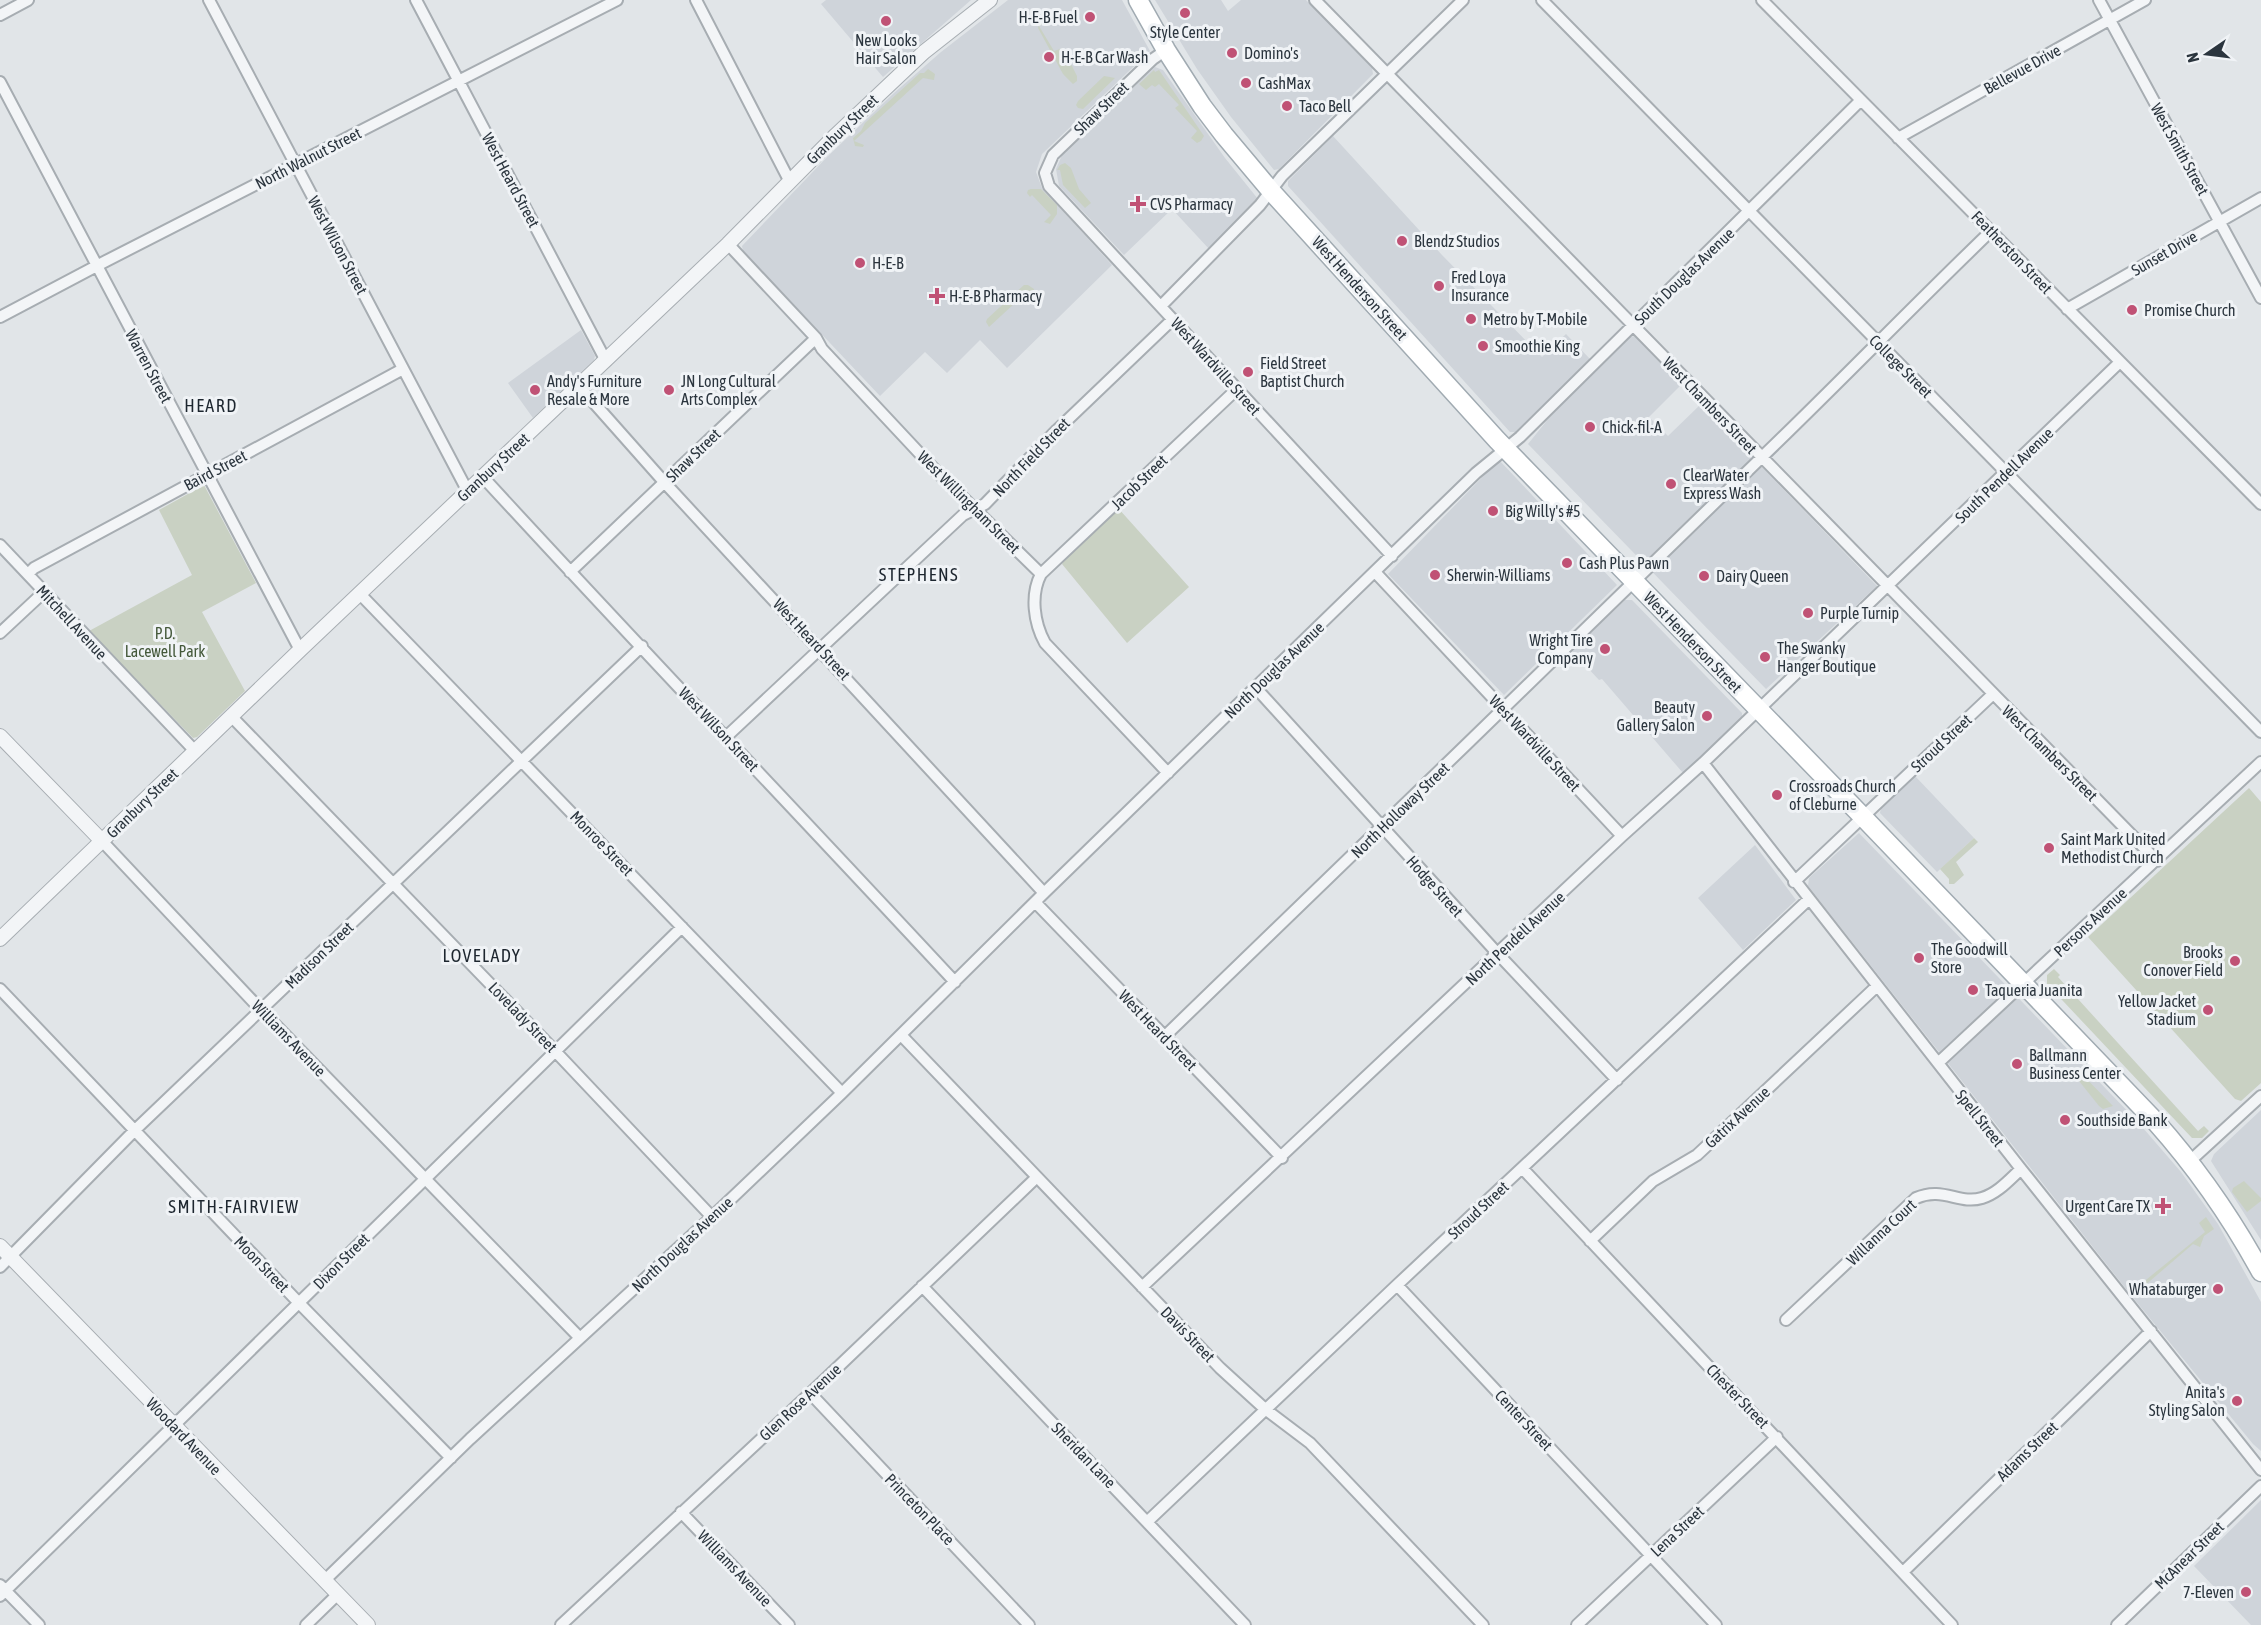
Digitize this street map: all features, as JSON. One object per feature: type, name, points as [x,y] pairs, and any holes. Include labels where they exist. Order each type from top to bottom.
[{"type":"main road","name":"West Henderson Street","points":[[1138,0],[1166,51],[1215,123],[1271,191],[1504,449],[1634,580],[2141,1106],[2190,1161],[2229,1216],[2261,1272]]},
{"type":"street","points":[[0,15],[28,0]]},
{"type":"street","name":"West Wilson Street","points":[[209,0],[468,490]]},
{"type":"street","name":"West Heard Street","points":[[416,0],[606,361]]},
{"type":"street","name":"North Walnut Street","points":[[0,317],[617,0]]},
{"type":"street","points":[[696,0],[789,180]]},
{"type":"street","name":"Granbury Street","points":[[0,939],[482,476],[728,244],[789,180],[924,52],[990,0]]},
{"type":"street","name":"West Chambers Street","points":[[1315,0],[1992,695],[2157,861]]},
{"type":"street","points":[[1161,306],[1260,206],[1282,176],[1462,0]]},
{"type":"street","name":"College Street","points":[[1542,0],[2261,732]]},
{"type":"street","name":"Featherston Street","points":[[1762,0],[2261,504]]},
{"type":"street","name":"West Smith Street","points":[[2098,0],[2261,298]]},
{"type":"street","name":"Bellevue Drive","points":[[1898,138],[2145,0]]},
{"type":"street","name":"Shaw Street","points":[[1045,173],[1053,155],[1153,59],[1166,51]]},
{"type":"street","name":"Warren Street","points":[[0,82],[300,650]]},
{"type":"street","name":"South Douglas Avenue","points":[[1504,449],[1520,437],[1862,100]]},
{"type":"street","name":"West Wardville Street","points":[[1045,173],[1049,186],[1392,556]]},
{"type":"street","name":"Sunset Drive","points":[[2067,309],[2261,198]]},
{"type":"street","name":"North Holloway Street","points":[[1164,1037],[1504,710],[1991,231]]},
{"type":"street","name":"West Willingham Street","points":[[728,244],[937,472],[1041,574]]},
{"type":"street","name":"North Field Street","points":[[727,736],[963,515],[985,504],[1057,430],[1173,319]]},
{"type":"street","name":"Shaw Street","points":[[570,572],[816,338]]},
{"type":"street","name":"South Pendell Avenue","points":[[1888,587],[2120,362]]},
{"type":"street","name":"Baird Street","points":[[28,574],[34,568],[403,369]]},
{"type":"street","name":"West Heard Street","points":[[579,386],[665,483],[821,649],[1044,893]]},
{"type":"street","name":"Jacob Street","points":[[1041,574],[1237,389]]},
{"type":"street","name":"North Douglas Avenue","points":[[325,1580],[451,1458],[712,1217],[842,1093],[1044,893],[1476,473],[1504,449]]},
{"type":"street","name":"West Wilson Street","points":[[482,476],[955,982]]},
{"type":"street","name":"Mitchell Avenue","points":[[0,545],[195,751]]},
{"type":"street","name":"West Wardville Street","points":[[1375,572],[1622,836]]},
{"type":"street","points":[[1041,574],[1037,582],[1036,616],[1038,630],[1045,643],[1168,773]]},
{"type":"street","name":"North Pendell Avenue","points":[[1142,1287],[1282,1158],[1622,836],[1703,764],[1888,587]]},
{"type":"street","points":[[0,633],[44,592]]},
{"type":"street","name":"Monroe Street","points":[[360,594],[842,1093]]},
{"type":"street","name":"Madison Street","points":[[5,1262],[135,1130],[642,646]]},
{"type":"street","name":"Hodge Street","points":[[1256,688],[1498,954],[1617,1080]]},
{"type":"street","name":"Stroud Street","points":[[1794,882],[1992,695]]},
{"type":"street","name":"Lovelady Street","points":[[231,716],[712,1217]]},
{"type":"street","name":"Williams Avenue","points":[[0,736],[261,1010],[580,1338]]},
{"type":"street","name":"Persons Avenue","points":[[1938,1064],[2261,762]]},
{"type":"street","name":"Spell Street","points":[[1703,764],[2112,1285],[2261,1470]]},
{"type":"street","name":"Stroud Street","points":[[1148,1521],[1808,900]]},
{"type":"street","name":"West Heard Street","points":[[1035,902],[1282,1158]]},
{"type":"street","name":"Dixon Street","points":[[2,1590],[174,1425],[682,927]]},
{"type":"street","name":"Gatrix Avenue","points":[[1590,1241],[1653,1181],[1697,1155],[1877,986]]},
{"type":"street","name":"Moon Street","points":[[0,989],[299,1303],[451,1458]]},
{"type":"street","name":"Davis Street","points":[[901,1035],[1220,1368],[1265,1409],[1310,1443],[1483,1625]]},
{"type":"street","points":[[2190,1161],[2261,1096]]},
{"type":"street","name":"Chester Street","points":[[1522,1168],[1952,1625]]},
{"type":"street","name":"Willanna Court","points":[[1786,1320],[1916,1198],[1931,1193],[1967,1199],[1984,1197],[2005,1185],[2021,1169]]},
{"type":"street","name":"Glen Rose Avenue","points":[[561,1625],[810,1394],[1037,1177]]},
{"type":"street","name":"Woodard Avenue","points":[[0,1246],[5,1262],[174,1425],[368,1625]]},
{"type":"street","name":"Center Street","points":[[1397,1285],[1716,1625]]},
{"type":"street","name":"Sheridan Lane","points":[[922,1286],[1245,1625]]},
{"type":"street","name":"Adams Street","points":[[1903,1572],[2151,1331]]},
{"type":"street","name":"Princeton Place","points":[[810,1394],[1029,1625]]},
{"type":"street","name":"Lena Street","points":[[1577,1625],[1777,1437]]},
{"type":"street","name":"McAnear Street","points":[[2117,1625],[2261,1486]]},
{"type":"street","name":"Williams Avenue","points":[[681,1512],[789,1625]]},
{"type":"street","points":[[2,1590],[39,1625]]},
{"type":"street","points":[[306,1625],[338,1594]]},
{"type":"shaded area","points":[[826,0],[971,0],[883,77],[821,4]]},
{"type":"shaded area","points":[[1008,0],[1122,0],[1150,51],[1042,154],[1036,172],[1042,188],[1112,265],[1007,368],[980,340],[947,373],[925,352],[880,396],[743,251],[742,246],[828,156],[894,93],[941,52]]},
{"type":"shaded area","points":[[1155,0],[1221,0],[1228,11],[1241,0],[1306,0],[1372,68],[1373,74],[1279,169],[1274,170],[1231,117],[1197,69]]},
{"type":"shaded area","points":[[1155,67],[1163,70],[1225,158],[1258,199],[1210,250],[1172,209],[1124,255],[1059,186],[1056,169],[1062,155]]},
{"type":"shaded area","points":[[1333,136],[1442,255],[1542,357],[1566,334],[1590,359],[1516,432],[1510,432],[1288,186],[1288,181]]},
{"type":"shaded area","points":[[581,330],[595,356],[594,360],[533,418],[508,383]]},
{"type":"shaded area","points":[[1635,336],[1682,384],[1649,417],[1668,436],[1701,404],[1877,586],[1766,689],[1528,444],[1549,418],[1630,337]]},
{"type":"shaded area","points":[[1499,460],[1617,585],[1504,695],[1388,574]]},
{"type":"shaded area","points":[[1625,600],[1632,600],[1742,713],[1742,719],[1683,773],[1602,679],[1599,680],[1572,651]]},
{"type":"shaded area","points":[[1915,776],[1974,838],[1937,872],[1880,813],[1881,808]]},
{"type":"shaded area","points":[[1859,833],[2137,1121],[2181,1172],[2218,1224],[2261,1302],[2261,1451],[2130,1294],[1808,886],[1809,878]]},
{"type":"shaded area","points":[[1755,845],[1796,900],[1743,950],[1698,898]]},
{"type":"shaded area","points":[[2261,1110],[2261,1240],[2211,1161],[2214,1154]]},
{"type":"shaded area","points":[[2261,1500],[2261,1625],[2251,1625],[2194,1566]]},
{"type":"green space","points":[[1042,11],[1048,21],[1039,26],[1054,51],[1063,48],[1077,76],[1077,81],[1073,84],[1063,74],[1038,28]]},
{"type":"green space","points":[[928,69],[935,74],[934,80],[923,78],[854,141],[864,145],[863,147],[855,146],[853,138],[861,131],[865,123],[920,73]]},
{"type":"green space","points":[[1154,70],[1155,72],[1159,70],[1204,136],[1201,141],[1197,143],[1191,138],[1197,131],[1175,108],[1179,105],[1159,84],[1155,87],[1152,85],[1146,90],[1139,84]]},
{"type":"green space","points":[[1104,76],[1115,78],[1083,109],[1078,108],[1076,105],[1078,101]]},
{"type":"green space","points":[[1065,163],[1071,168],[1079,189],[1091,203],[1085,208],[1063,185],[1060,170],[1057,170]]},
{"type":"green space","points":[[1031,189],[1041,189],[1057,205],[1057,214],[1050,224],[1044,222],[1051,215],[1032,195],[1030,197],[1027,193]]},
{"type":"green space","points":[[1024,285],[1034,289],[1034,297],[1026,293],[989,327],[987,319]]},
{"type":"green space","name":"P.D. Lacewell Park","points":[[204,485],[256,583],[202,612],[245,691],[197,737],[193,738],[89,631],[192,575],[159,510]]},
{"type":"green space","points":[[1118,508],[1189,587],[1127,643],[1062,564],[1065,558]]},
{"type":"green space","name":"Yellow Jacket Stadium","points":[[2249,788],[2261,802],[2261,1083],[2241,1101],[2235,1099],[2088,937]]},
{"type":"green space","points":[[1974,838],[1978,842],[1956,862],[1964,875],[1954,884],[1949,884],[1949,879],[1940,869]]},
{"type":"green space","points":[[2054,969],[2060,975],[2058,977],[2198,1131],[2204,1126],[2209,1131],[2202,1138],[2192,1138],[2047,984],[2047,975]]},
{"type":"green space","points":[[2075,1067],[2113,1106],[2103,1109],[2099,1106],[2071,1071]]},
{"type":"green space","points":[[2244,1181],[2261,1198],[2261,1201],[2247,1212],[2232,1192],[2233,1188]]},
{"type":"green space","points":[[2206,1217],[2214,1229],[2204,1236],[2200,1247],[2193,1244],[2143,1287],[2141,1285],[2136,1288],[2205,1232],[2199,1223]]},
{"type":"place","name":"Style Center","points":[[1185,13]]},
{"type":"place","name":"H-E-B Fuel","points":[[1090,17]]},
{"type":"place","name":"New Looks Hair Salon","points":[[886,21]]},
{"type":"place","name":"Domino's","points":[[1232,53]]},
{"type":"place","name":"H-E-B Car Wash","points":[[1049,57]]},
{"type":"place","name":"CashMax","points":[[1246,83]]},
{"type":"place","name":"Taco Bell","points":[[1287,106]]},
{"type":"place","name":"CVS Pharmacy","points":[[1138,204]]},
{"type":"place","name":"Blendz Studios","points":[[1402,241]]},
{"type":"place","name":"H-E-B","points":[[860,263]]},
{"type":"place","name":"Fred Loya Insurance","points":[[1439,286]]},
{"type":"place","name":"H-E-B Pharmacy","points":[[937,296]]},
{"type":"place","name":"Promise Church","points":[[2132,310]]},
{"type":"place","name":"Metro by T-Mobile","points":[[1471,319]]},
{"type":"place","name":"Smoothie King","points":[[1483,346]]},
{"type":"place","name":"Field Street Baptist Church","points":[[1248,372]]},
{"type":"place","name":"Andy's Furniture Resale & More","points":[[535,390]]},
{"type":"place","name":"JN Long Cultural Arts Complex","points":[[669,390]]},
{"type":"place","name":"Chick-fil-A","points":[[1590,427]]},
{"type":"place","name":"ClearWater Express Wash","points":[[1671,484]]},
{"type":"place","name":"Big Willy's #5","points":[[1493,511]]},
{"type":"place","name":"Cash Plus Pawn","points":[[1567,563]]},
{"type":"place","name":"Sherwin-Williams","points":[[1435,575]]},
{"type":"place","name":"Dairy Queen","points":[[1704,576]]},
{"type":"place","name":"Purple Turnip","points":[[1808,613]]},
{"type":"place","name":"Wright Tire Company","points":[[1605,649]]},
{"type":"place","name":"The Swanky Hanger Boutique","points":[[1765,657]]},
{"type":"place","name":"Beauty Gallery Salon","points":[[1707,716]]},
{"type":"place","name":"Crossroads Church of Cleburne","points":[[1777,795]]},
{"type":"place","name":"Saint Mark United Methodist Church","points":[[2049,848]]},
{"type":"place","name":"The Goodwill Store","points":[[1919,958]]},
{"type":"place","name":"Brooks Conover Field","points":[[2235,961]]},
{"type":"place","name":"Taqueria Juanita","points":[[1973,990]]},
{"type":"place","name":"Yellow Jacket Stadium","points":[[2208,1010]]},
{"type":"place","name":"Ballmann Business Center","points":[[2017,1064]]},
{"type":"place","name":"Southside Bank","points":[[2065,1120]]},
{"type":"place","name":"Urgent Care TX","points":[[2163,1206]]},
{"type":"place","name":"Whataburger","points":[[2218,1289]]},
{"type":"place","name":"Anita's Styling Salon","points":[[2237,1401]]},
{"type":"place","name":"7-Eleven","points":[[2246,1592]]},
{"type":"district","name":"HEARD","points":[[211,406]]},
{"type":"district","name":"STEPHENS","points":[[919,575]]},
{"type":"district","name":"LOVELADY","points":[[482,956]]},
{"type":"district","name":"SMITH-FAIRVIEW","points":[[234,1207]]}]
